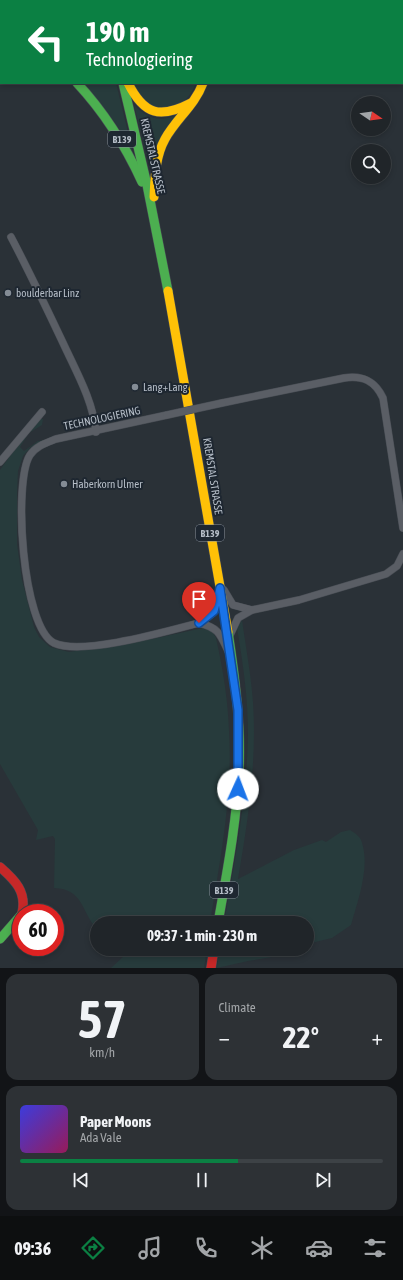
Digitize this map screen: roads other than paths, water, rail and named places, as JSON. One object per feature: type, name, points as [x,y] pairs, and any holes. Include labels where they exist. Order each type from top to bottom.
[{"type":"main road","name":"B139","points":[[78,84],[104,112],[120,134],[151,204]]},
{"type":"main road","name":"KREMSTAL STRASSE","points":[[123,84],[154,215],[220,588],[239,719],[239,782],[235,828],[219,916]]},
{"type":"main road","points":[[129,84],[139,102],[152,112],[166,114],[192,102]]},
{"type":"main road","name":"B139","points":[[154,215],[154,172],[159,151],[202,84]]},
{"type":"main road","points":[[0,867],[19,886],[23,893],[24,904]]},
{"type":"main road","points":[[0,939],[12,925]]},
{"type":"main road","points":[[211,968],[213,956]]},
{"type":"street","points":[[11,238],[28,268],[85,390],[95,421],[96,432]]},
{"type":"street","name":"TECHNOLOGIERING","points":[[220,588],[214,611],[199,623],[145,636],[82,647],[66,646],[49,640],[40,628],[32,603],[24,565],[23,486],[26,464],[33,452],[43,444],[167,415],[354,376],[372,382],[379,389],[383,398],[403,528]]},
{"type":"street","points":[[0,462],[42,412]]},
{"type":"street","points":[[228,640],[235,622],[241,615],[252,610],[299,600],[386,574],[397,566],[403,554]]},
{"type":"street","points":[[217,575],[233,605],[252,610]]},
{"type":"street","points":[[199,623],[210,625],[217,630],[231,658]]},
{"type":"place","name":"boulderbar Linz","points":[[8,293]]},
{"type":"place","name":"Lang+Lang","points":[[135,387]]},
{"type":"place","name":"Haberkorn Ulmer","points":[[64,484]]}]
